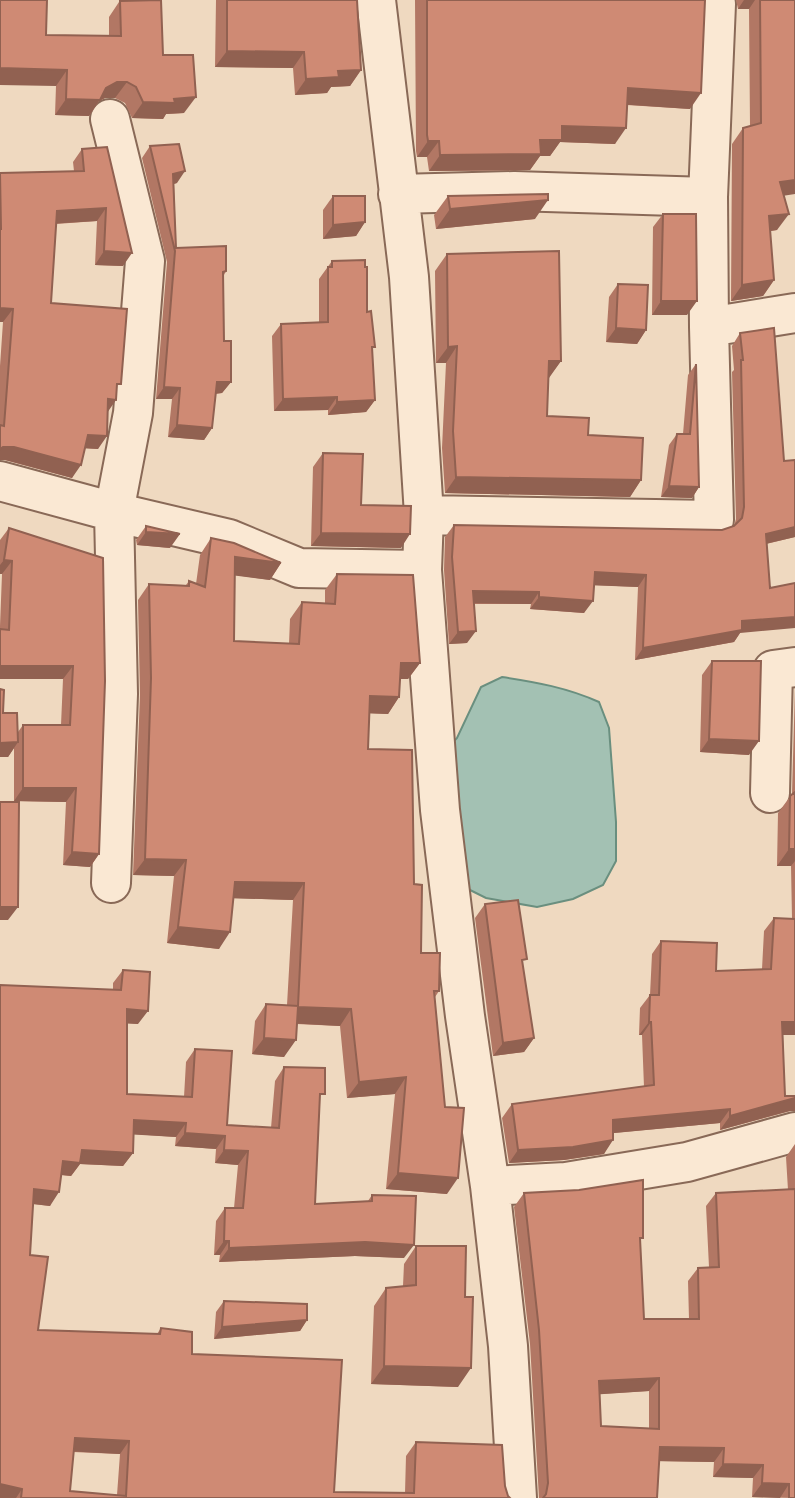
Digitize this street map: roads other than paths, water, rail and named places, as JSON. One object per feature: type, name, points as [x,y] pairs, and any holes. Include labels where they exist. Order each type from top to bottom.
[{"type":"street","points":[[376,0],[409,276],[424,515],[422,569],[440,810],[465,1016],[490,1186],[508,1346],[517,1498]]},
{"type":"street","points":[[424,515],[714,520],[708,197],[716,4]]},
{"type":"street","points":[[110,119],[145,261],[134,413],[114,512],[118,694],[111,883]]},
{"type":"street","points":[[398,194],[514,191],[708,197]]},
{"type":"street","points":[[709,327],[795,313]]},
{"type":"street","points":[[0,481],[229,539],[299,568],[422,569]]},
{"type":"street","points":[[770,793],[772,670],[795,667]]},
{"type":"street","points":[[490,1186],[566,1182],[687,1162],[795,1132]]}]
